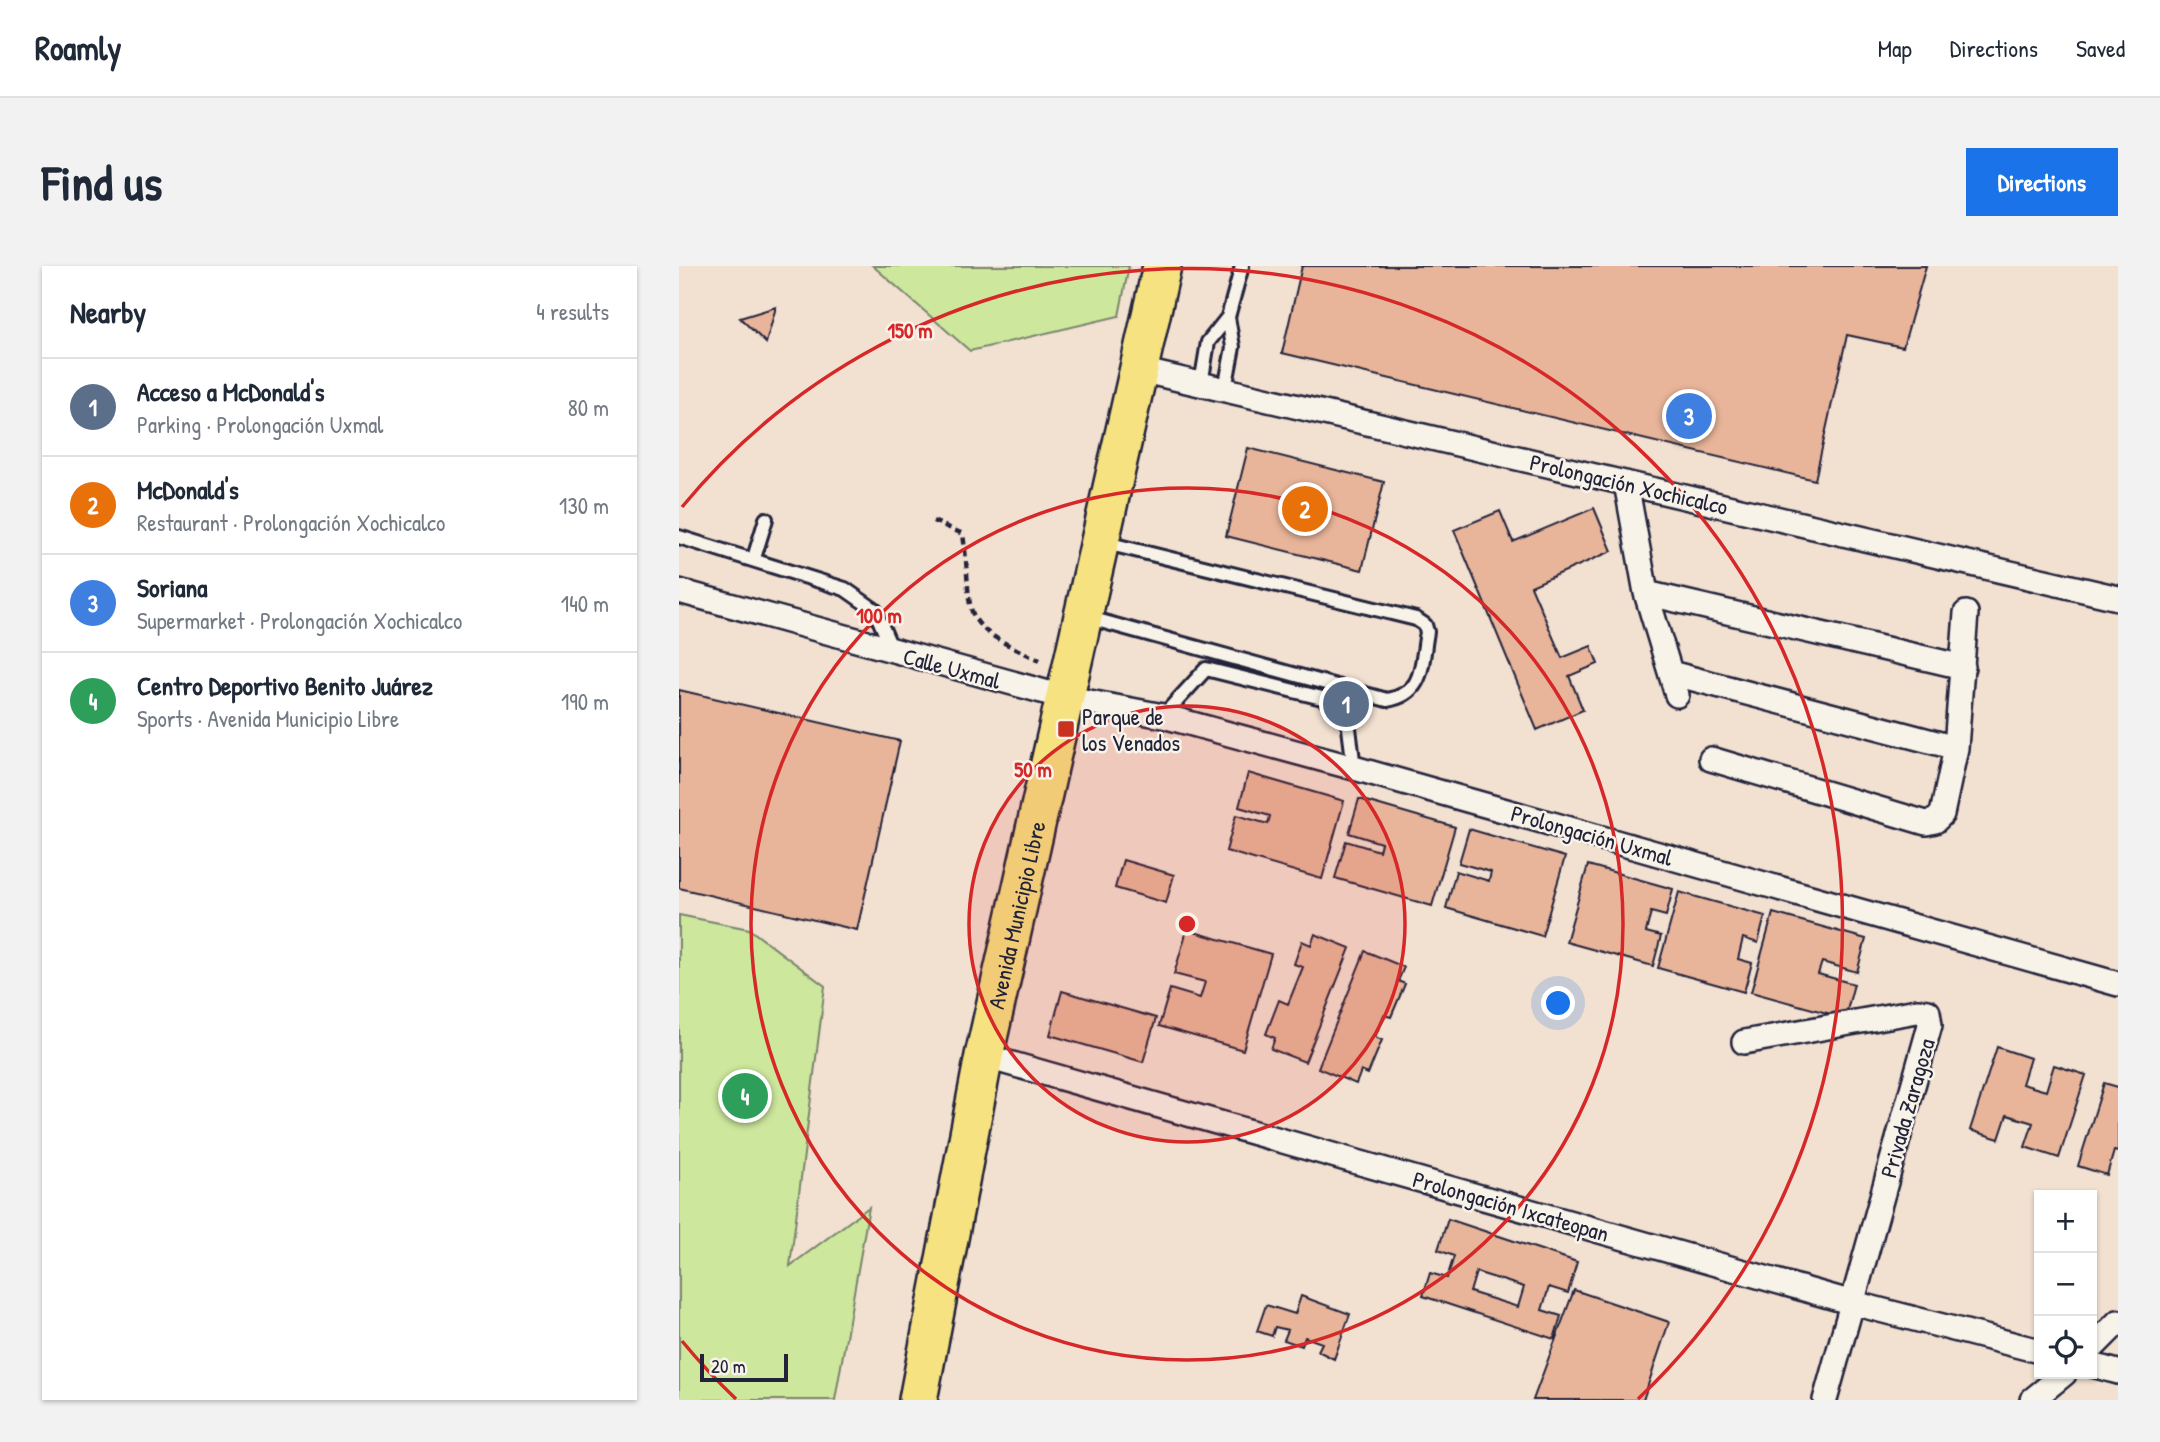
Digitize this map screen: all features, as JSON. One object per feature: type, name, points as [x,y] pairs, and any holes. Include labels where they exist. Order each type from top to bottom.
[{"type":"main road","name":"Avenida Municipio Libre","points":[[918,1400],[984,1056],[1162,266]]},
{"type":"street","name":"Prolongación Xochicalco","points":[[1140,370],[2118,598]]},
{"type":"street","points":[[1626,483],[1646,593],[1674,684],[1956,748]]},
{"type":"street","name":"Calle Uxmal","points":[[679,591],[894,652],[1066,685]]},
{"type":"street","points":[[1646,593],[1963,667]]},
{"type":"street","points":[[1711,759],[1926,822],[1935,821],[1942,814],[1956,748],[1966,613]]},
{"type":"street","name":"Prolongación Uxmal","points":[[1066,685],[1163,716],[2118,984]]},
{"type":"street","name":"Privada Zaragoza","points":[[1744,1042],[1917,1011],[1928,1012],[1930,1025],[1853,1303]]},
{"type":"street","name":"Prolongación Ixcateopan","points":[[984,1056],[1853,1303],[2034,1350]]},
{"type":"street","points":[[1825,1400],[1853,1303]]},
{"type":"street","points":[[2097,1343],[2118,1322]]},
{"type":"street","points":[[2097,1366],[2118,1372]]},
{"type":"street","points":[[2032,1400],[2058,1379]]},
{"type":"lane","points":[[1201,384],[1208,342],[1228,317],[1242,266]]},
{"type":"lane","points":[[1225,389],[1233,347],[1228,317]]},
{"type":"lane","points":[[754,558],[766,519]]},
{"type":"lane","points":[[679,537],[754,558],[845,589],[875,610],[894,652]]},
{"type":"lane","points":[[1082,616],[1387,700],[1404,697],[1418,682],[1427,632],[1425,625],[1416,619],[1100,541]]},
{"type":"lane","points":[[1203,649],[1206,669]]},
{"type":"lane","points":[[1206,669],[1346,704]]},
{"type":"lane","points":[[1163,716],[1206,669]]},
{"type":"lane","points":[[1352,691],[1346,704],[1354,768]]},
{"type":"path","points":[[933,521],[963,534],[968,569],[967,599],[976,624],[995,640],[1066,685]]},
{"type":"green space","points":[[873,266],[1129,266],[1119,316],[970,351]]},
{"type":"green space","points":[[679,915],[749,929],[825,986],[790,1266],[869,1207],[835,1400],[679,1400]]},
{"type":"building","points":[[1302,266],[1926,266],[1903,347],[1847,335],[1815,480],[1282,353]]},
{"type":"building","points":[[776,307],[766,343],[740,318]]},
{"type":"building","points":[[1248,448],[1384,482],[1362,570],[1226,536]]},
{"type":"building","points":[[1594,508],[1612,551],[1531,586],[1562,658],[1591,646],[1598,664],[1569,676],[1583,710],[1537,730],[1454,530],[1500,511],[1513,542]]},
{"type":"building","points":[[679,690],[900,741],[857,930],[679,888]]},
{"type":"building","points":[[1248,773],[1344,801],[1322,879],[1226,851],[1236,815],[1268,824],[1270,816],[1239,807]]},
{"type":"building","points":[[1359,799],[1455,827],[1432,906],[1335,878],[1346,841],[1379,851],[1381,843],[1349,833]]},
{"type":"building","points":[[1469,829],[1565,857],[1542,936],[1446,908],[1456,871],[1489,881],[1491,872],[1459,863]]},
{"type":"building","points":[[1123,860],[1174,875],[1166,903],[1115,888]]},
{"type":"building","points":[[1588,865],[1673,889],[1666,916],[1651,912],[1646,932],[1661,936],[1653,966],[1566,942]]},
{"type":"building","points":[[1679,892],[1765,916],[1758,943],[1743,938],[1738,959],[1752,963],[1744,992],[1658,968]]},
{"type":"building","points":[[1773,913],[1866,939],[1857,972],[1822,962],[1818,974],[1854,984],[1845,1018],[1751,992]]},
{"type":"building","points":[[1187,930],[1271,954],[1243,1050],[1159,1026],[1170,989],[1200,998],[1205,982],[1174,974]]},
{"type":"building","points":[[1315,934],[1350,948],[1305,1062],[1271,1049],[1275,1038],[1266,1034],[1279,1000],[1288,1004],[1303,967],[1294,964],[1302,941],[1311,945]]},
{"type":"building","points":[[1365,951],[1404,967],[1398,981],[1405,984],[1391,1017],[1384,1015],[1375,1037],[1382,1040],[1368,1074],[1361,1071],[1356,1084],[1318,1068]]},
{"type":"building","points":[[1062,991],[1156,1018],[1143,1062],[1050,1035]]},
{"type":"building","points":[[1997,1047],[2030,1058],[2022,1084],[2046,1091],[2054,1065],[2086,1075],[2059,1158],[2025,1147],[2033,1123],[2007,1115],[1999,1139],[1970,1130]]},
{"type":"building","points":[[2104,1083],[2118,1087],[2118,1152],[2114,1151],[2107,1175],[2078,1166]]},
{"type":"building","points":[[1448,1219],[1577,1262],[1568,1293],[1549,1287],[1542,1310],[1561,1316],[1554,1339],[1423,1296],[1430,1273],[1447,1278],[1454,1256],[1438,1250]],"holes":[[[1476,1272],[1524,1287],[1518,1307],[1470,1292]]]},
{"type":"building","points":[[1574,1290],[1669,1322],[1643,1400],[1533,1400]]},
{"type":"building","points":[[1301,1296],[1350,1314],[1334,1359],[1318,1351],[1322,1343],[1305,1337],[1302,1346],[1284,1340],[1288,1330],[1275,1327],[1272,1336],[1257,1331],[1266,1305],[1295,1314]]},
{"type":"place","name":"Soriana","points":[[1689,416]]},
{"type":"place","name":"McDonald's","points":[[1305,509]]},
{"type":"place","name":"Acceso a McDonald's","points":[[1346,704]]},
{"type":"place","name":"Parque de los Venados","points":[[1066,729]]},
{"type":"place","name":"Centro Deportivo Benito Juárez","points":[[745,1096]]}]
